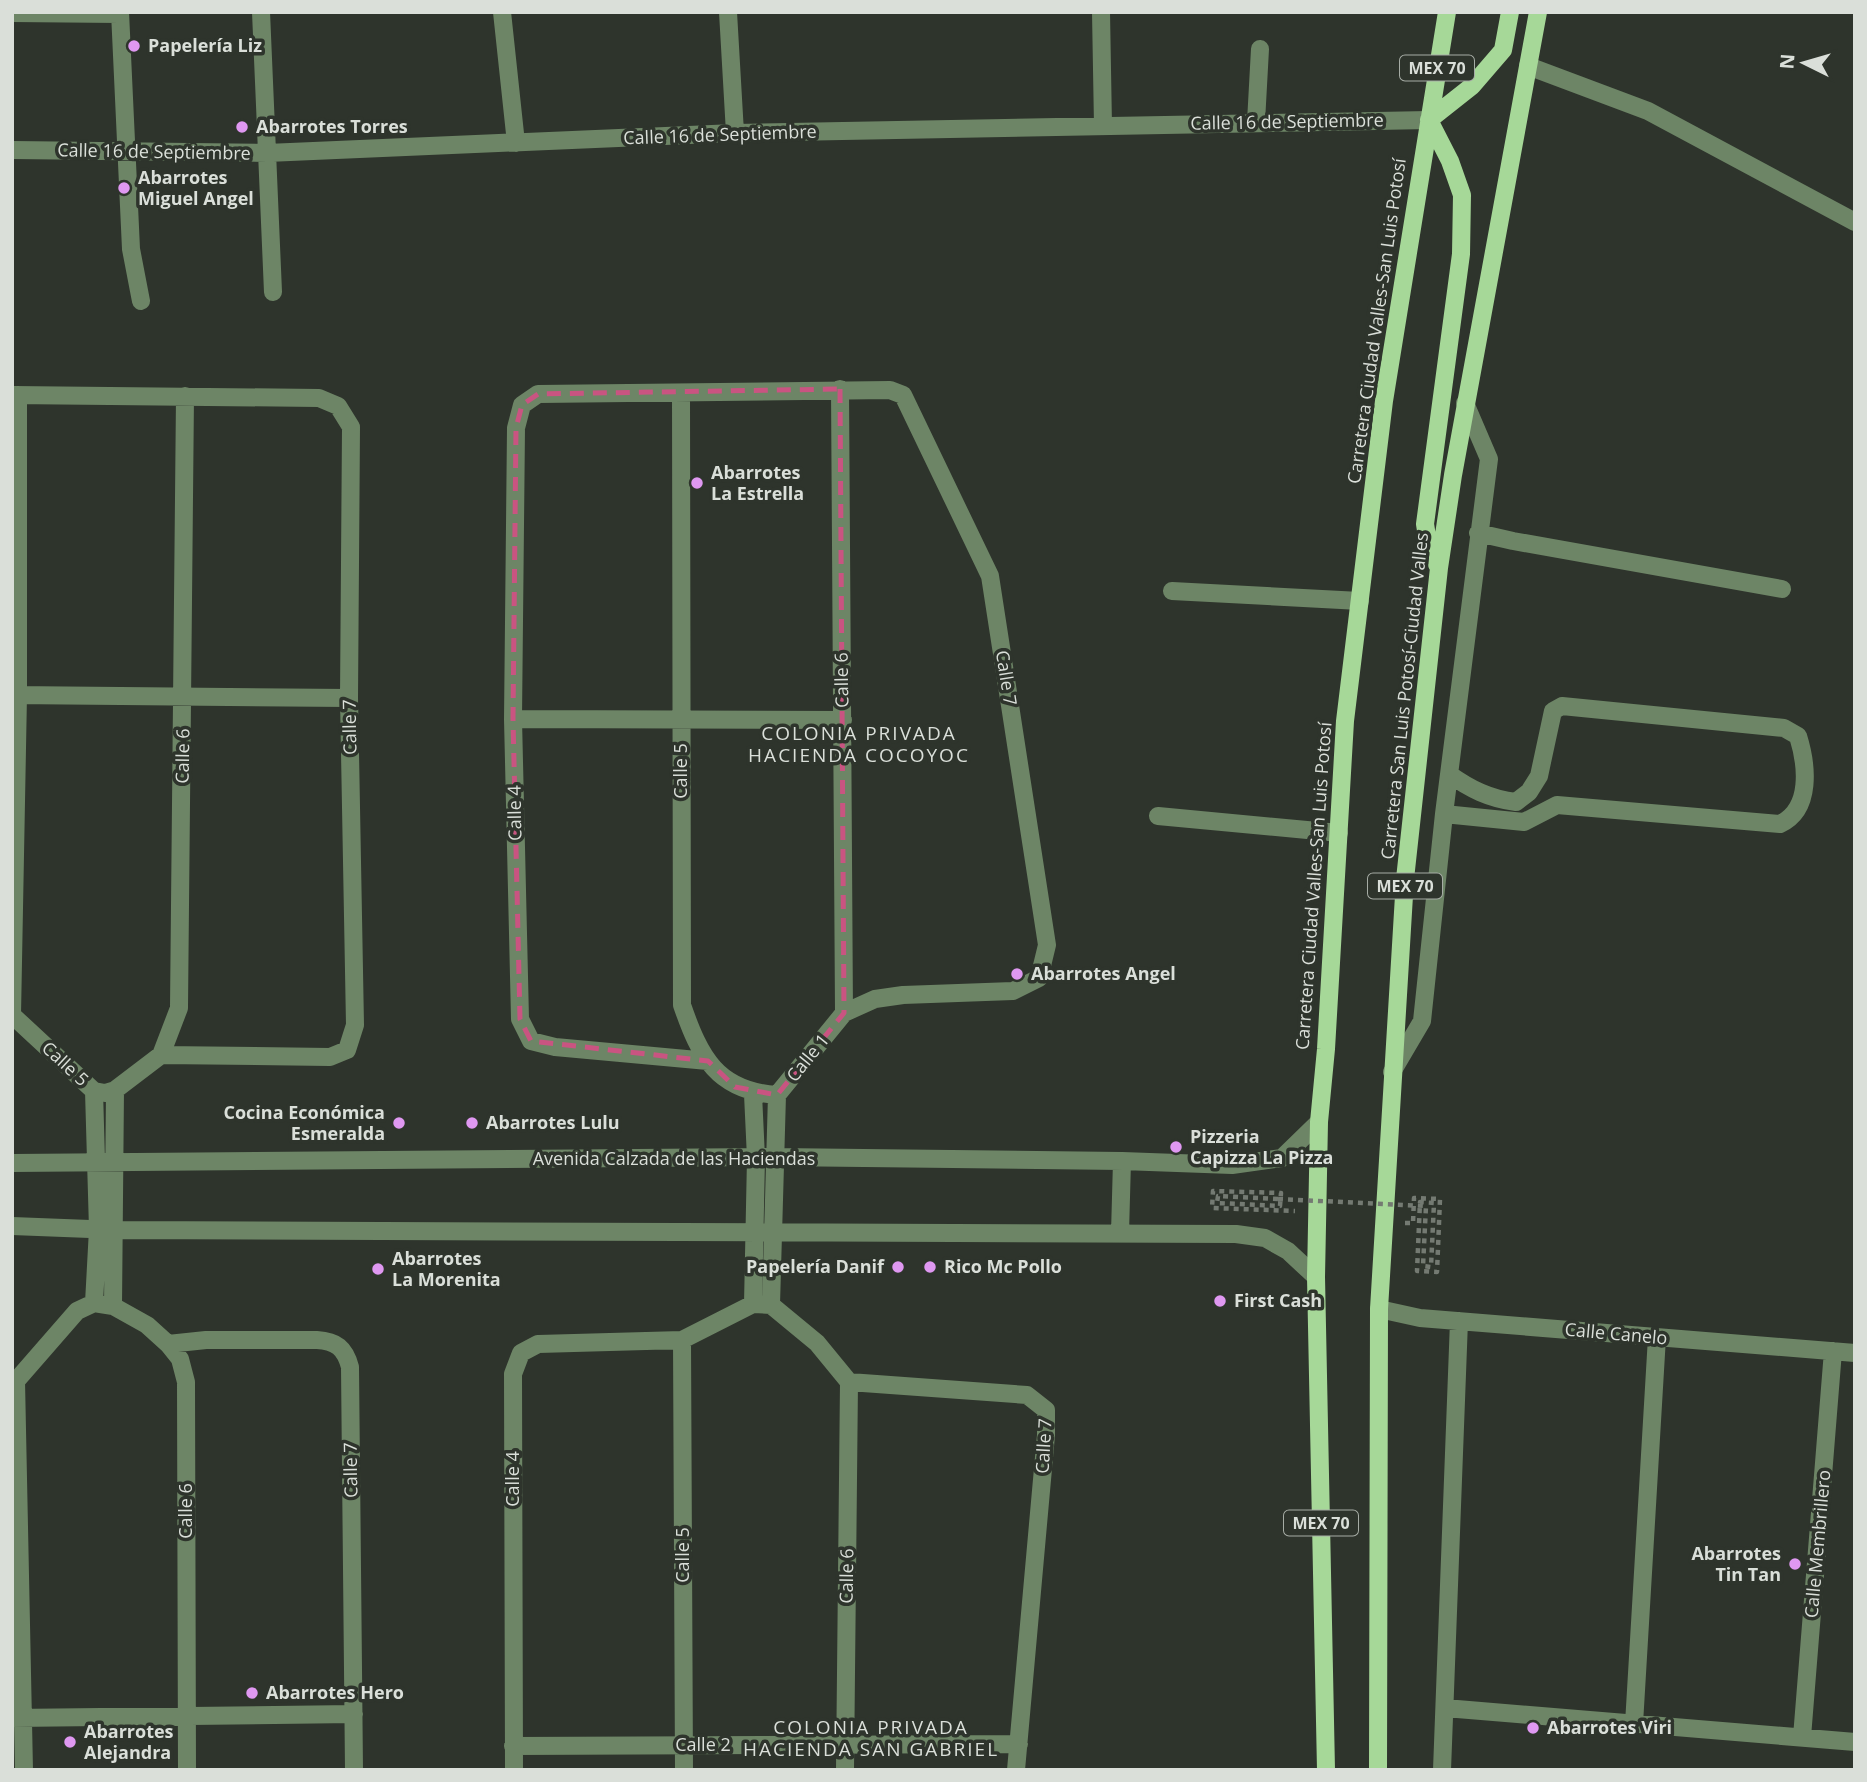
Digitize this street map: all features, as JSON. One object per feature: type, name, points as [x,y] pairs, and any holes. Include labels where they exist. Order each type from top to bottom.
[{"type":"main road","name":"Carretera Ciudad Valles-San Luis Potosí","points":[[1326,1770],[1317,1212],[1319,1122],[1326,1049],[1345,721],[1384,401],[1447,12]]},
{"type":"main road","points":[[1439,568],[1430,550],[1425,524],[1461,254],[1462,195],[1450,161],[1429,120],[1472,86],[1503,50],[1510,12]]},
{"type":"main road","name":"Carretera San Luis Potosí-Ciudad Valles","points":[[1378,1770],[1379,1310],[1405,879],[1439,568],[1465,403],[1538,12]]},
{"type":"street","points":[[261,12],[273,292]]},
{"type":"street","points":[[502,12],[516,143]]},
{"type":"street","points":[[728,12],[736,133]]},
{"type":"street","points":[[1101,12],[1103,126]]},
{"type":"street","points":[[12,13],[120,13],[131,249],[141,300]]},
{"type":"street","points":[[1256,122],[1260,49]]},
{"type":"street","points":[[1528,66],[1648,111],[1855,222]]},
{"type":"street","name":"Calle 16 de Septiembre","points":[[12,150],[267,153],[736,133],[1429,120]]},
{"type":"street","points":[[681,394],[839,389]]},
{"type":"street","name":"Calle 7","points":[[839,389],[890,390],[903,395],[990,576],[1047,945],[1039,978]]},
{"type":"street","name":"Calle 6","points":[[839,389],[845,1013]]},
{"type":"street","name":"Calle 4","points":[[681,394],[538,394],[522,405],[516,428],[513,719],[520,1019],[531,1041],[555,1046],[708,1061]]},
{"type":"street","name":"Calle 5","points":[[681,394],[682,1005],[694,1038],[708,1061],[735,1087],[753,1094],[777,1095]]},
{"type":"street","points":[[15,396],[185,396]]},
{"type":"street","name":"Calle 5","points":[[15,396],[12,1015],[94,1091],[105,1093],[115,1090]]},
{"type":"street","name":"Calle 7","points":[[161,1055],[330,1057],[347,1050],[355,1025],[349,698],[351,427],[338,406],[319,398],[185,396]]},
{"type":"street","name":"Calle 6","points":[[161,1055],[179,1008],[185,396]]},
{"type":"street","points":[[1392,1072],[1422,1021],[1444,814],[1489,459],[1465,403]]},
{"type":"street","points":[[1478,533],[1782,589]]},
{"type":"street","points":[[1172,591],[1360,601]]},
{"type":"street","points":[[15,695],[349,698]]},
{"type":"street","points":[[1444,814],[1524,821],[1557,805],[1780,824],[1793,818],[1802,798],[1806,761],[1798,736],[1784,728],[1562,706],[1553,711],[1539,776],[1529,792],[1516,802],[1498,800],[1469,788],[1449,774]]},
{"type":"street","points":[[513,719],[842,720]]},
{"type":"street","points":[[1158,816],[1339,833]]},
{"type":"street","name":"Calle 1","points":[[753,1304],[776,1157],[777,1095],[845,1013],[875,999],[903,995],[1013,991],[1039,978]]},
{"type":"street","points":[[113,1306],[107,1229],[107,1163],[115,1090],[161,1055]]},
{"type":"street","points":[[94,1091],[107,1163]]},
{"type":"street","name":"Calle 1","points":[[753,1094],[756,1158],[771,1305]]},
{"type":"street","name":"Avenida Calzada de las Haciendas","points":[[12,1163],[776,1157],[1232,1165],[1282,1158],[1319,1122]]},
{"type":"street","points":[[1120,1233],[1122,1161]]},
{"type":"street","points":[[12,1226],[107,1229],[1236,1234],[1265,1238],[1288,1251],[1316,1277]]},
{"type":"street","points":[[24,1770],[18,1718],[14,1381],[77,1311],[94,1303],[107,1229]]},
{"type":"street","name":"Calle 6","points":[[94,1303],[113,1306],[147,1325],[180,1359],[186,1382],[187,1770]]},
{"type":"street","points":[[682,1340],[753,1304],[771,1305],[817,1343],[849,1382]]},
{"type":"street","name":"Calle Canelo","points":[[1379,1310],[1420,1318],[1855,1353]]},
{"type":"street","points":[[1442,1770],[1459,1321]]},
{"type":"street","points":[[1634,1724],[1657,1337]]},
{"type":"street","name":"Calle 7","points":[[168,1344],[206,1340],[317,1340],[330,1341],[340,1347],[347,1356],[350,1381],[354,1770]]},
{"type":"street","name":"Calle 4","points":[[514,1770],[513,1374],[521,1353],[538,1344],[682,1340]]},
{"type":"street","name":"Calle 5","points":[[682,1340],[684,1770]]},
{"type":"street","name":"Calle Membrillero","points":[[1802,1737],[1833,1351]]},
{"type":"street","name":"Calle 7","points":[[849,1382],[1027,1395],[1046,1410],[1016,1770]]},
{"type":"street","name":"Calle 6","points":[[845,1770],[849,1382]]},
{"type":"street","points":[[1444,1708],[1855,1742]]},
{"type":"street","points":[[18,1718],[354,1714]]},
{"type":"street","name":"Calle 2","points":[[513,1746],[1019,1744]]},
{"type":"path","points":[[1317,1212],[1212,1208],[1213,1191],[1281,1193],[1280,1206],[1217,1203],[1218,1196],[1278,1199],[1426,1206],[1423,1266],[1431,1267],[1434,1203],[1420,1202],[1417,1271],[1437,1272],[1440,1199],[1414,1198],[1413,1223],[1383,1222]]},
{"type":"highlighted area","points":[[840,389],[844,1013],[777,1095],[735,1087],[708,1061],[531,1041],[520,1019],[513,719],[516,428],[522,405],[538,394]]},
{"type":"place","name":"Papelería Liz","points":[[134,46]]},
{"type":"place","name":"Abarrotes Torres","points":[[242,127]]},
{"type":"place","name":"Abarrotes Miguel Angel","points":[[124,188]]},
{"type":"place","name":"Abarrotes La Estrella","points":[[697,483]]},
{"type":"place","name":"Abarrotes Angel","points":[[1017,974]]},
{"type":"place","name":"Cocina Económica Esmeralda","points":[[399,1123]]},
{"type":"place","name":"Abarrotes Lulu","points":[[472,1123]]},
{"type":"place","name":"Pizzeria Capizza La Pizza","points":[[1176,1147]]},
{"type":"place","name":"Papelería Danif","points":[[898,1267]]},
{"type":"place","name":"Rico Mc Pollo","points":[[930,1267]]},
{"type":"place","name":"Abarrotes La Morenita","points":[[378,1269]]},
{"type":"place","name":"First Cash","points":[[1220,1301]]},
{"type":"place","name":"Abarrotes Tin Tan","points":[[1795,1564]]},
{"type":"place","name":"Abarrotes Hero","points":[[252,1693]]},
{"type":"place","name":"Abarrotes Viri","points":[[1533,1728]]},
{"type":"place","name":"Abarrotes Alejandra","points":[[70,1742]]},
{"type":"district","name":"COLONIA PRIVADA HACIENDA COCOYOC","points":[[859,744]]},
{"type":"district","name":"COLONIA PRIVADA HACIENDA SAN GABRIEL","points":[[871,1738]]}]
